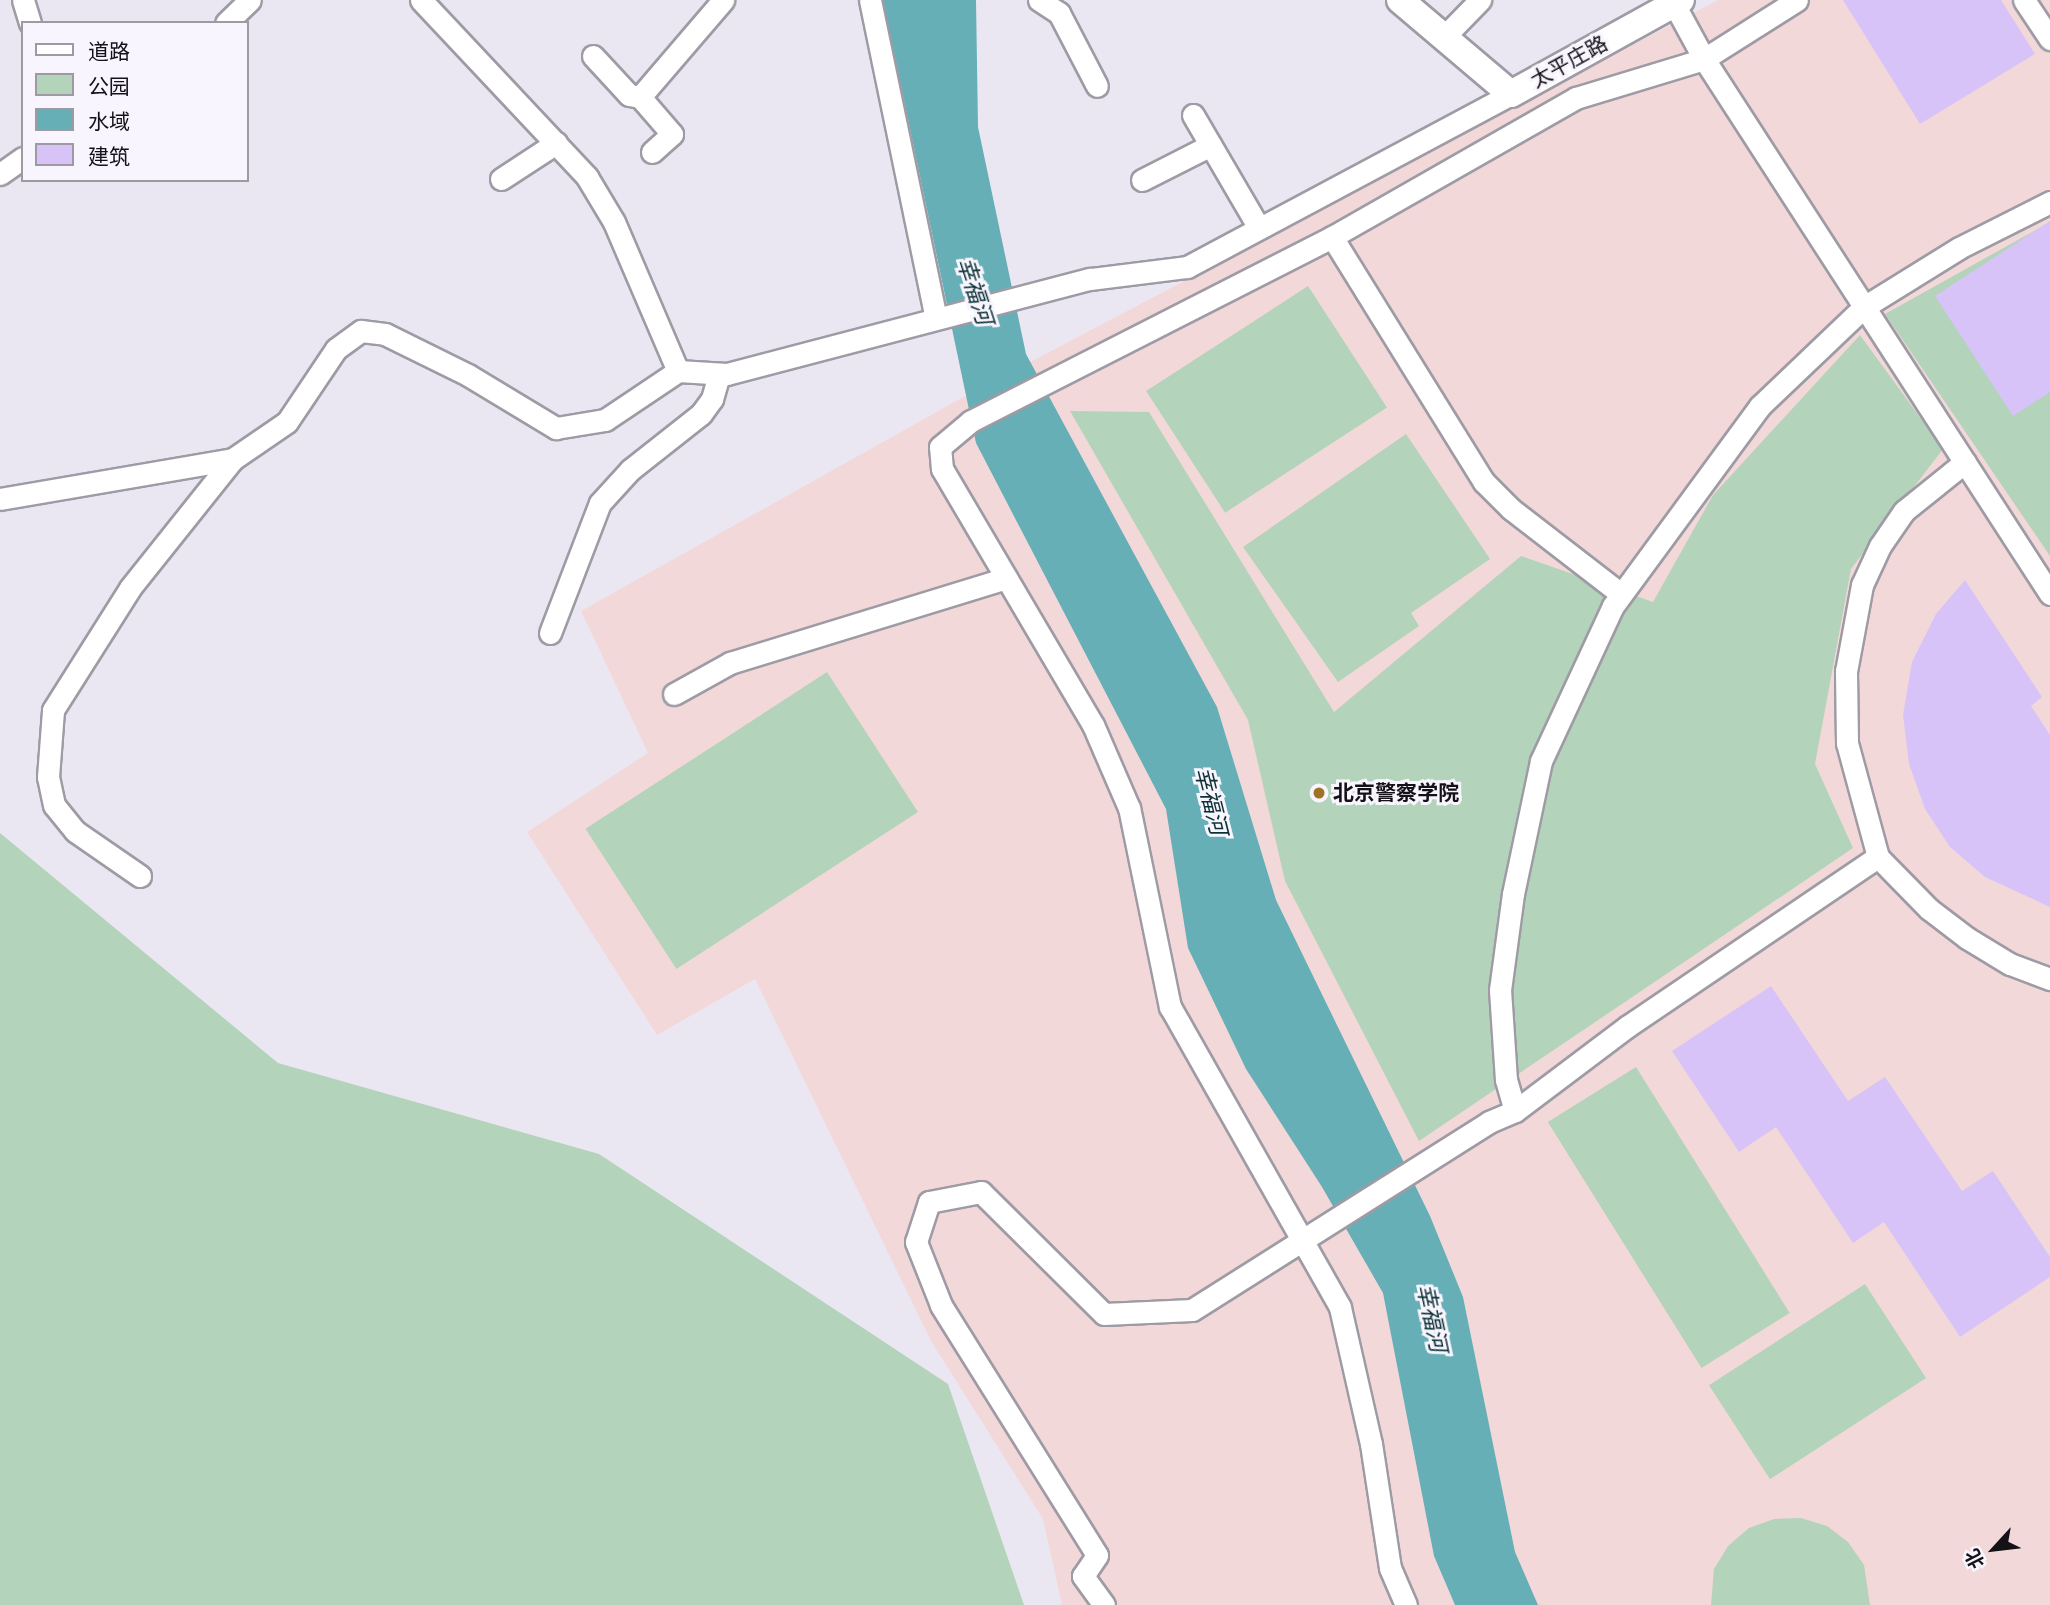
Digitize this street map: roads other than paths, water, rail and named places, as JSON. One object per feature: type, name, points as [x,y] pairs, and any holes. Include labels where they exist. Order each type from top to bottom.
[{"type":"street","points":[[23,0],[29,21]]},
{"type":"street","points":[[228,21],[250,0]]},
{"type":"street","points":[[421,0],[587,177],[614,222],[678,371]]},
{"type":"street","points":[[640,97],[723,0]]},
{"type":"street","points":[[870,0],[940,317]]},
{"type":"street","points":[[1039,0],[1068,7],[1097,86]]},
{"type":"street","name":"太平庄路","points":[[1400,0],[1511,94],[1677,2]]},
{"type":"street","points":[[1444,37],[1480,0]]},
{"type":"street","points":[[1406,1605],[1390,1568],[1371,1444],[1340,1307],[1170,1007],[1129,808],[1093,725],[942,469],[940,447],[971,421],[1058,374],[1332,237],[1576,98],[1704,59],[1797,0]]},
{"type":"street","points":[[2024,0],[2050,39]]},
{"type":"street","points":[[1677,2],[1704,59],[2050,594]]},
{"type":"street","points":[[593,56],[629,95],[640,97],[672,134],[652,152]]},
{"type":"street","points":[[140,876],[75,831],[54,805],[48,777],[53,710],[130,588],[233,459],[287,422],[336,349],[361,331],[385,334],[468,375],[556,428],[605,420],[678,371],[719,374],[1101,276],[1186,267],[1511,94]]},
{"type":"street","points":[[1192,115],[1259,228]]},
{"type":"street","points":[[501,179],[556,143]]},
{"type":"street","points":[[1142,180],[1211,145]]},
{"type":"street","points":[[0,174],[21,159]]},
{"type":"street","points":[[1515,1111],[1506,1080],[1500,990],[1518,867],[1541,761],[1621,594],[1760,406],[1864,307],[1959,248],[2050,202]]},
{"type":"street","points":[[1332,237],[1484,482],[1511,509],[1621,594]]},
{"type":"street","points":[[550,633],[600,503],[630,470],[701,414],[712,399],[719,374]]},
{"type":"street","points":[[0,499],[233,459]]},
{"type":"street","points":[[1965,462],[1904,511],[1880,546],[1862,585],[1846,671],[1847,743],[1878,858],[1930,909],[1967,937],[2010,964],[2050,979]]},
{"type":"street","points":[[674,694],[730,663],[1006,578]]},
{"type":"street","points":[[1104,1605],[1083,1576],[1097,1555],[941,1305],[916,1242],[929,1202],[981,1192],[1104,1314],[1192,1310],[1429,1159],[1515,1111],[1628,1026],[1878,858]]},
{"type":"water","name":"幸福河","points":[[883,0],[976,0],[978,127],[1026,354],[1217,707],[1276,900],[1430,1216],[1463,1297],[1515,1552],[1538,1605],[1455,1605],[1434,1556],[1383,1293],[1322,1187],[1246,1069],[1188,948],[1166,809],[976,443]]},
{"type":"place","name":"北京警察学院","points":[[1319,793]]}]
